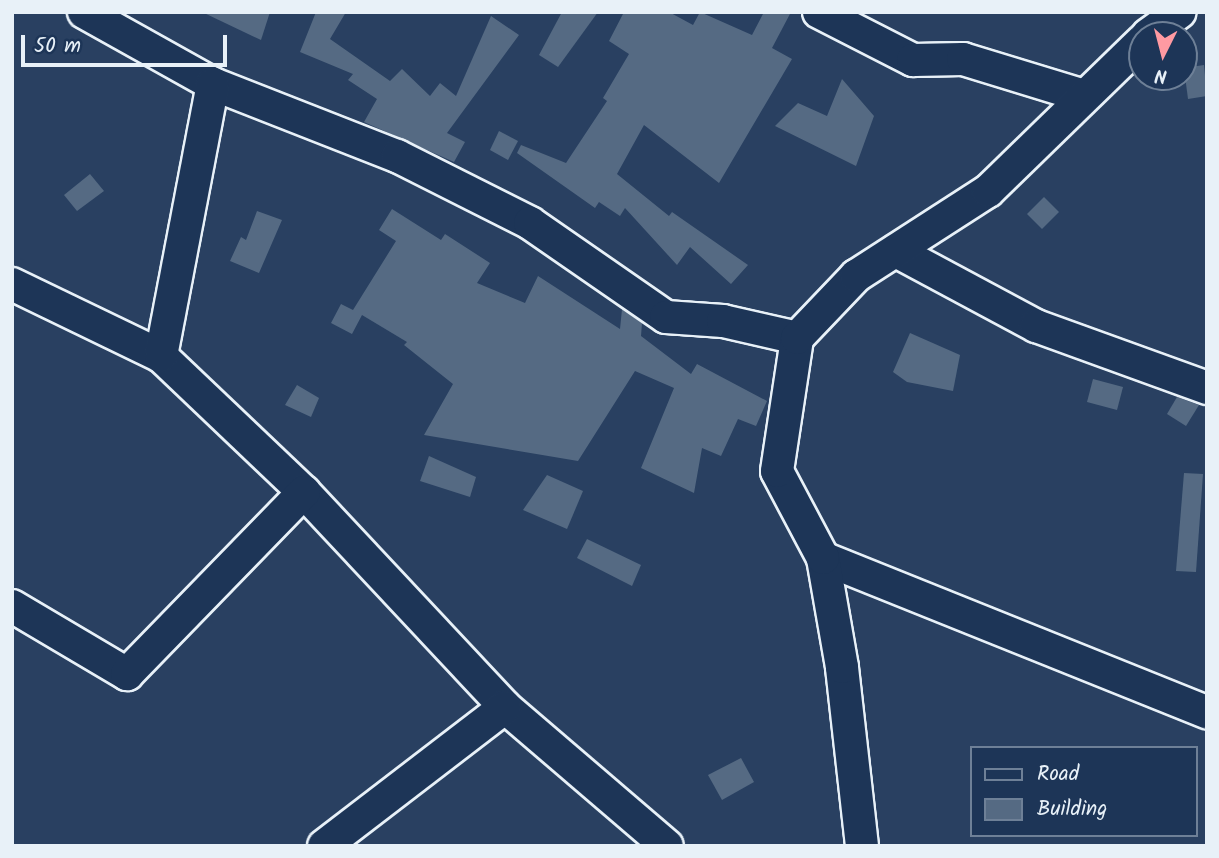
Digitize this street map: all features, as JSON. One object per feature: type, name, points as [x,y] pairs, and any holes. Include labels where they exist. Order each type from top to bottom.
[{"type":"street","points":[[84,12],[213,84],[397,156],[530,223],[666,317],[723,321],[797,338]]},
{"type":"street","points":[[819,12],[912,60],[963,59],[1084,96]]},
{"type":"street","points":[[862,846],[842,667],[822,558],[777,471],[797,338],[856,276],[988,191],[1128,54]]},
{"type":"street","points":[[161,356],[213,84]]},
{"type":"street","points":[[896,251],[1036,326],[1207,388]]},
{"type":"street","points":[[12,284],[161,356],[304,492],[505,707],[667,846]]},
{"type":"street","points":[[12,606],[127,674],[304,492]]},
{"type":"street","points":[[822,558],[1207,712]]},
{"type":"street","points":[[324,846],[505,707]]},
{"type":"building","points":[[202,12],[270,12],[261,40]]},
{"type":"building","points":[[316,12],[346,12],[330,39],[390,81],[402,69],[430,96],[440,83],[456,96],[491,16],[519,35],[447,133],[465,142],[454,162],[364,122],[377,99],[348,80],[353,74],[300,52]]},
{"type":"building","points":[[562,12],[598,12],[558,67],[539,55]]},
{"type":"building","points":[[624,12],[669,12],[693,25],[700,12],[752,35],[764,12],[791,12],[772,48],[792,59],[719,183],[644,125],[617,174],[669,216],[672,212],[748,265],[731,284],[690,247],[677,265],[625,208],[620,216],[599,202],[595,208],[517,153],[521,145],[566,163],[607,101],[603,98],[629,54],[609,41]]},
{"type":"building","points":[[1204,65],[1207,96],[1188,99],[1187,91],[1198,91],[1198,66]]},
{"type":"building","points":[[842,79],[874,116],[856,166],[775,126],[798,103],[827,116]]},
{"type":"building","points":[[499,131],[518,141],[508,160],[490,150]]},
{"type":"building","points":[[90,174],[104,191],[77,211],[64,195]]},
{"type":"building","points":[[1044,197],[1059,212],[1042,229],[1027,214]]},
{"type":"building","points":[[392,209],[441,240],[445,234],[490,263],[477,283],[525,303],[538,276],[620,329],[622,309],[642,323],[641,336],[691,374],[697,364],[767,401],[756,426],[738,419],[721,456],[702,448],[694,493],[641,468],[674,388],[635,371],[578,461],[424,435],[453,384],[404,345],[407,342],[362,315],[352,334],[331,323],[341,304],[353,310],[396,241],[379,230]]},
{"type":"building","points":[[257,211],[282,220],[259,273],[230,261],[241,237],[246,240]]},
{"type":"building","points":[[910,333],[960,355],[953,391],[907,382],[893,372]]},
{"type":"building","points":[[1093,379],[1123,387],[1117,410],[1087,402]]},
{"type":"building","points":[[297,385],[319,398],[311,417],[285,405]]},
{"type":"building","points":[[1177,397],[1199,405],[1186,426],[1167,414]]},
{"type":"building","points":[[429,456],[476,477],[470,497],[420,481]]},
{"type":"building","points":[[1184,473],[1203,474],[1196,572],[1176,571]]},
{"type":"building","points":[[547,475],[583,491],[567,529],[523,510]]},
{"type":"building","points":[[587,539],[641,565],[632,586],[577,558]]},
{"type":"building","points":[[741,758],[754,782],[722,800],[708,775]]}]
